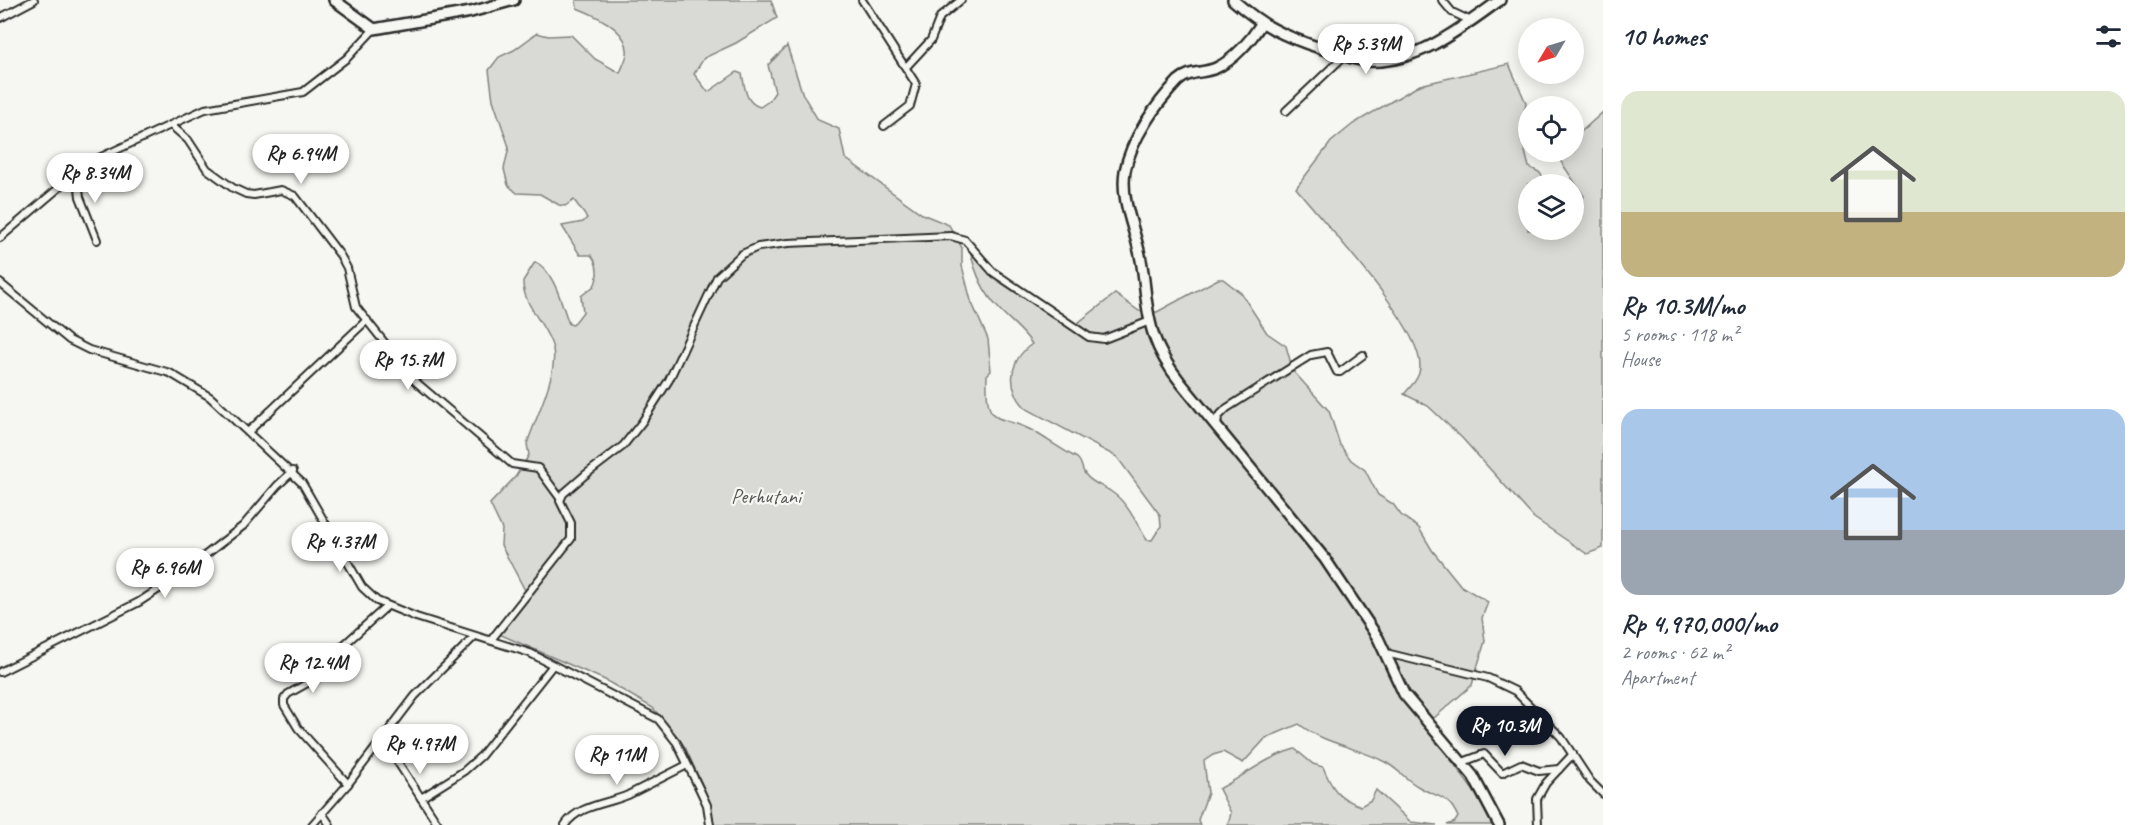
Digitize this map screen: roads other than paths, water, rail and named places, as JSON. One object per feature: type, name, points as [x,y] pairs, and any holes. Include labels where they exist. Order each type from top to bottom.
[{"type":"street","points":[[0,18],[34,0]]},
{"type":"street","points":[[334,0],[374,29]]},
{"type":"street","points":[[0,238],[77,172],[97,159],[205,109],[303,92],[347,58],[374,29],[471,12],[514,0]]},
{"type":"street","points":[[862,0],[907,66],[916,84],[913,101],[906,110],[884,126]]},
{"type":"street","points":[[907,66],[931,40],[940,17],[961,0]]},
{"type":"street","points":[[1233,0],[1260,24],[1288,38],[1371,62],[1401,56],[1435,43],[1500,0]]},
{"type":"street","points":[[1442,0],[1452,12],[1471,21]]},
{"type":"street","points":[[1260,24],[1250,40],[1223,64],[1210,70],[1192,72],[1180,79],[1150,119],[1128,159],[1124,177],[1125,198],[1142,262],[1150,321],[1163,358],[1325,560],[1386,652],[1407,697],[1478,783],[1499,825]]},
{"type":"street","points":[[1286,111],[1344,56]]},
{"type":"street","points":[[172,126],[188,140],[207,169],[233,188],[246,194],[254,195],[281,190],[295,196],[340,255],[347,268],[354,303],[420,386],[512,464],[538,468],[560,498],[572,523],[571,539],[491,640]]},
{"type":"street","points":[[77,172],[80,197],[97,240]]},
{"type":"street","points":[[560,498],[585,475],[615,453],[633,434],[669,380],[717,277],[741,254],[758,247],[810,242],[951,236],[965,240],[993,272],[1089,337],[1104,339],[1150,321]]},
{"type":"street","points":[[0,284],[69,340],[89,350],[170,373],[210,397],[293,471],[317,506],[362,587],[386,607],[530,653],[658,719],[677,743],[707,805],[710,825]]},
{"type":"street","points":[[249,431],[367,321]]},
{"type":"street","points":[[1217,426],[1218,417],[1227,408],[1314,354],[1327,352],[1340,372],[1363,355]]},
{"type":"street","points":[[0,672],[139,602],[177,577],[243,526],[293,471]]},
{"type":"street","points":[[348,784],[298,728],[284,699],[288,694],[320,676],[336,652],[386,607]]},
{"type":"street","points":[[312,825],[348,784],[415,696],[474,637]]},
{"type":"street","points":[[1386,652],[1488,678],[1508,687],[1526,701],[1574,754],[1590,781],[1603,794]]},
{"type":"street","points":[[421,798],[464,771],[481,756],[553,664]]},
{"type":"street","points":[[382,738],[438,824]]},
{"type":"street","points":[[1462,762],[1484,754],[1502,773],[1521,764],[1539,771],[1559,769]]},
{"type":"street","points":[[1538,825],[1537,799],[1546,783],[1574,754]]},
{"type":"street","points":[[565,825],[571,818],[587,808],[626,796],[687,765]]},
{"type":"street","points":[[322,813],[330,825]]},
{"type":"park label","name":"Perhutani","points":[[766,496]]}]
